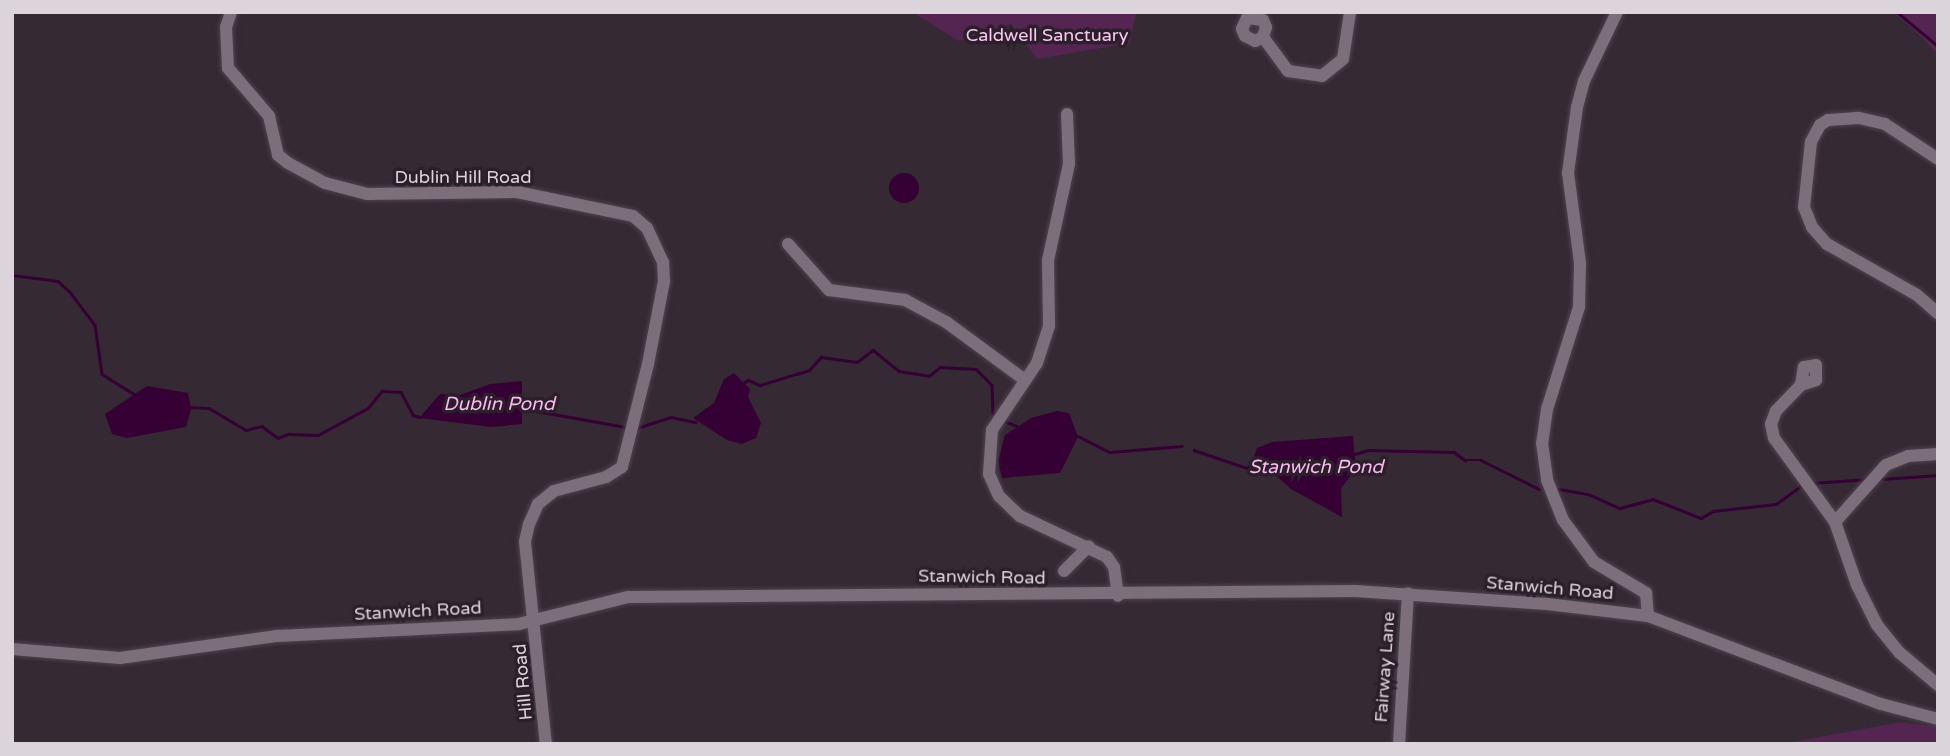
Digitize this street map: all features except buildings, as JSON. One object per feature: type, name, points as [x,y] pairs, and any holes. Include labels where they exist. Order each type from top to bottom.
[{"type":"street","name":"Dublin Hill Road","points":[[231,12],[226,27],[228,68],[269,116],[278,155],[326,183],[367,194],[535,194],[633,216],[647,228],[663,262],[664,281],[622,467],[607,477],[554,491],[538,504],[524,542],[535,618]]},
{"type":"street","points":[[1263,37],[1288,71],[1322,76],[1343,58],[1350,12]]},
{"type":"street","points":[[1617,12],[1584,81],[1577,107],[1568,173],[1582,283],[1580,307],[1547,409],[1542,443],[1547,480],[1579,546],[1594,562],[1646,593],[1648,616]]},
{"type":"street","points":[[1067,114],[1069,164],[1048,260],[1049,326],[1037,363],[992,430],[988,460],[992,485],[1006,506],[1020,516],[1088,547],[1114,567],[1118,596]]},
{"type":"street","points":[[1938,159],[1885,124],[1858,118],[1828,120],[1820,125],[1811,142],[1804,207],[1812,227],[1827,244],[1917,295],[1938,313]]},
{"type":"street","points":[[788,244],[830,290],[905,300],[946,322],[1025,380]]},
{"type":"street","points":[[1801,385],[1782,403],[1771,424],[1778,446],[1835,522],[1857,585],[1877,625],[1900,653],[1938,685]]},
{"type":"street","points":[[1835,522],[1886,466],[1908,456],[1938,454]]},
{"type":"street","points":[[1064,571],[1088,547]]},
{"type":"street","name":"Stanwich Road","points":[[12,649],[120,658],[277,636],[520,624],[535,618],[628,597],[1408,593],[1648,616],[1881,704],[1938,719]]},
{"type":"street","name":"Fairway Lane","points":[[1399,744],[1408,593]]},
{"type":"street","name":"Hill Road","points":[[535,618],[546,744]]},
{"type":"green space","name":"Caldwell Sanctuary","points":[[912,12],[1136,12],[1130,43],[1037,59],[1011,24],[959,41]]},
{"type":"green space","points":[[1893,12],[1938,12],[1938,55],[1923,38]]},
{"type":"green space","points":[[1901,722],[1938,727],[1938,744],[1781,744]]},
{"type":"water","points":[[904,173],[910,174],[918,182],[918,194],[910,202],[904,203],[898,202],[890,194],[889,188],[890,182],[898,174]]},
{"type":"water","points":[[734,373],[750,389],[748,397],[761,423],[756,438],[742,444],[727,440],[693,418],[714,403],[724,379]]},
{"type":"water","name":"Dublin Pond","points":[[522,381],[522,424],[491,427],[419,418],[440,394],[460,395],[490,384]]},
{"type":"water","points":[[147,386],[188,393],[191,409],[186,427],[127,438],[112,434],[105,414]]},
{"type":"water","points":[[1057,411],[1069,413],[1078,437],[1060,473],[1002,478],[998,461],[1005,435],[1031,418]]},
{"type":"water","name":"Stanwich Pond","points":[[1353,436],[1356,469],[1341,488],[1342,517],[1291,489],[1254,456],[1257,448],[1272,442]]},
{"type":"waterway","points":[[1897,12],[1938,46]]},
{"type":"waterway","points":[[12,275],[58,281],[70,292],[95,325],[102,374],[134,394]]},
{"type":"waterway","points":[[742,384],[748,380],[760,385],[809,370],[821,357],[857,362],[873,350],[899,371],[929,376],[940,367],[976,369],[992,385],[993,413]]},
{"type":"waterway","points":[[188,407],[209,408],[246,430],[262,426],[278,438],[288,434],[318,435],[368,408],[382,391],[401,392],[413,415],[420,417]]},
{"type":"waterway","points":[[520,408],[626,427]]},
{"type":"waterway","points":[[637,428],[671,417],[695,422]]},
{"type":"waterway","points":[[1004,421],[1017,426]]},
{"type":"waterway","points":[[1076,435],[1110,452],[1182,446]]},
{"type":"waterway","points":[[1194,450],[1247,468],[1258,460]]},
{"type":"waterway","points":[[1351,455],[1368,450],[1454,452],[1465,460],[1481,460],[1539,489]]},
{"type":"waterway","points":[[1882,479],[1938,475]]},
{"type":"waterway","points":[[1812,483],[1868,479]]},
{"type":"waterway","points":[[1559,489],[1588,494],[1620,508],[1653,499],[1701,518],[1713,511],[1776,504],[1802,485]]}]
